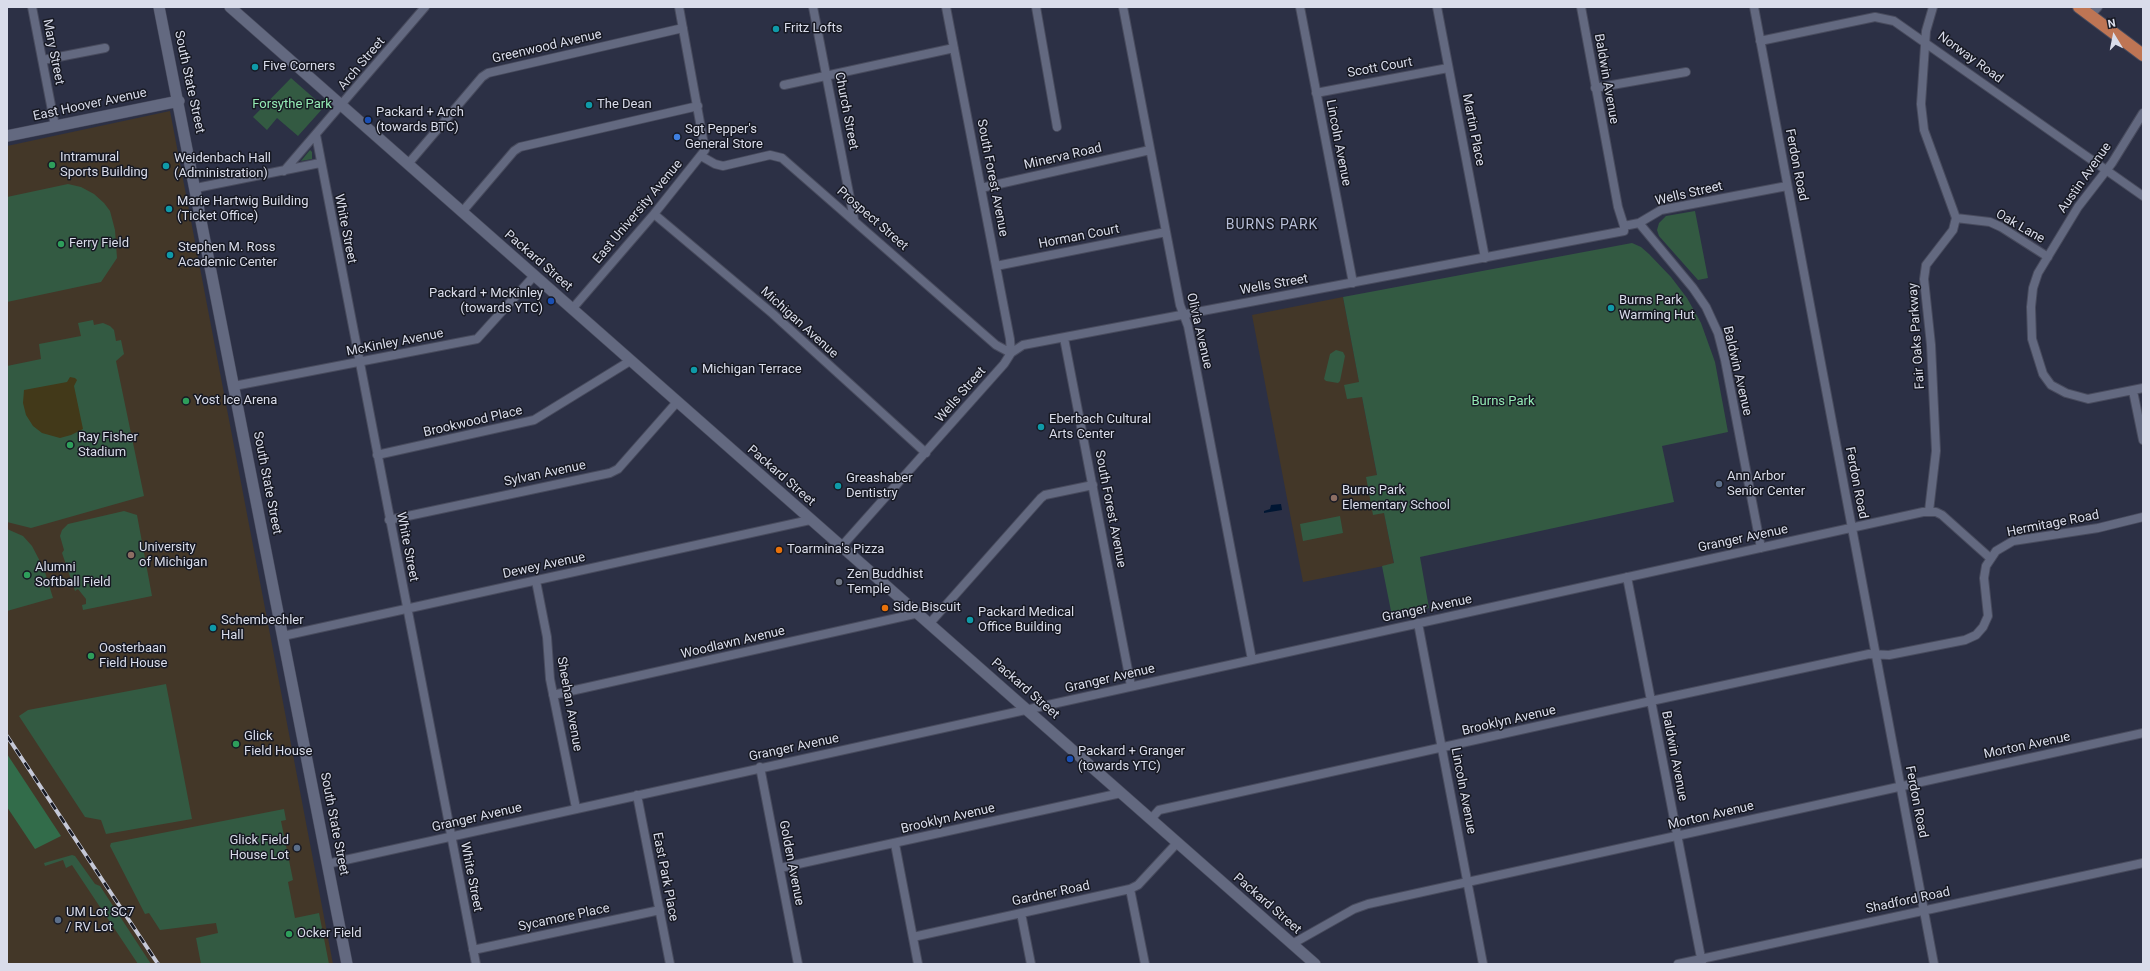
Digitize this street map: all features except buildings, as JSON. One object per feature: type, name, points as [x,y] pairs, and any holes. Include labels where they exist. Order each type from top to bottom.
[{"type":"main road","name":"South State Street","points":[[159,7],[179,101],[347,964]]},
{"type":"main road","name":"Packard Street","points":[[230,7],[533,276],[573,308],[630,361],[810,520],[919,613],[1315,964]]},
{"type":"main road","points":[[2078,7],[2094,12],[2143,55]]},
{"type":"main road","name":"East Hoover Avenue","points":[[7,136],[179,101]]},
{"type":"street","name":"Mary Street","points":[[32,7],[55,126]]},
{"type":"street","name":"Arch Street","points":[[284,171],[342,106],[425,7]]},
{"type":"street","name":"East University Avenue","points":[[573,308],[654,214],[701,156],[706,146],[679,7]]},
{"type":"street","name":"Church Street","points":[[813,7],[828,76],[854,219]]},
{"type":"street","name":"South Forest Avenue","points":[[946,7],[1010,339],[1011,354]]},
{"type":"street","points":[[1036,7],[1057,127]]},
{"type":"street","name":"Olivia Avenue","points":[[1123,7],[1166,232],[1183,313],[1188,326],[1252,660]]},
{"type":"street","name":"Lincoln Avenue","points":[[1300,7],[1353,283]]},
{"type":"street","name":"Martin Place","points":[[1437,7],[1485,258]]},
{"type":"street","name":"Baldwin Avenue","points":[[1581,7],[1618,207],[1624,226]]},
{"type":"street","name":"Ferdon Road","points":[[1754,7],[1934,964]]},
{"type":"street","points":[[1934,7],[1926,31],[1921,104],[1924,130],[1956,218]]},
{"type":"street","name":"Norway Road","points":[[1760,41],[1875,17],[1898,22],[2143,196]]},
{"type":"street","name":"Greenwood Avenue","points":[[408,164],[482,77],[488,72],[683,28]]},
{"type":"street","points":[[43,60],[105,48]]},
{"type":"street","points":[[784,85],[954,48]]},
{"type":"street","name":"Scott Court","points":[[1316,92],[1448,68]]},
{"type":"street","points":[[1595,88],[1686,72]]},
{"type":"street","points":[[462,212],[514,151],[520,147],[698,106]]},
{"type":"street","name":"Austin Avenue","points":[[2143,113],[2106,170],[2078,207],[2048,257],[2035,280],[2031,307],[2032,339],[2043,374],[2051,385],[2066,393],[2088,398],[2143,388]]},
{"type":"street","name":"White Street","points":[[316,135],[320,163],[476,964]]},
{"type":"street","name":"Minerva Road","points":[[981,188],[1150,150]]},
{"type":"street","name":"Prospect Street","points":[[701,156],[715,164],[723,166],[777,155],[788,162],[996,345],[1011,354]]},
{"type":"street","points":[[196,188],[320,163]]},
{"type":"street","name":"Wells Street","points":[[841,547],[926,453],[1004,364],[1011,354],[1023,345],[1183,313],[1353,283],[1624,231],[1624,226],[1639,223],[1655,213],[1667,208],[1787,186]]},
{"type":"street","name":"Michigan Avenue","points":[[654,214],[773,314],[926,453]]},
{"type":"street","name":"Oak Lane","points":[[1956,218],[1990,222],[2001,227],[2048,257]]},
{"type":"street","name":"Fair Oaks Parkway","points":[[1929,511],[1936,451],[1931,345],[1924,279],[1926,265],[1953,230],[1956,218]]},
{"type":"street","name":"Baldwin Avenue","points":[[1639,223],[1694,288],[1706,307],[1718,333],[1725,360],[1761,548]]},
{"type":"street","name":"Horman Court","points":[[996,266],[1166,232]]},
{"type":"street","name":"McKinley Avenue","points":[[234,386],[477,340],[533,276]]},
{"type":"street","name":"South Forest Avenue","points":[[1064,338],[1131,686]]},
{"type":"street","name":"Brookwood Place","points":[[377,455],[534,420],[630,361]]},
{"type":"street","points":[[2133,391],[2143,440]]},
{"type":"street","name":"Sylvan Avenue","points":[[389,520],[610,473],[618,469],[677,402]]},
{"type":"street","points":[[930,623],[1041,498],[1045,495],[1093,485]]},
{"type":"street","points":[[1876,655],[1889,655],[1965,640],[1976,635],[1988,616],[1984,578],[1989,557],[1942,515],[1929,511]]},
{"type":"street","name":"Granger Avenue","points":[[327,864],[637,794],[1028,710],[1131,686],[1929,511]]},
{"type":"street","name":"Hermitage Road","points":[[1989,557],[1996,550],[2013,541],[2098,528],[2143,517]]},
{"type":"street","name":"Dewey Avenue","points":[[283,636],[810,520]]},
{"type":"street","name":"Baldwin Avenue","points":[[1627,577],[1702,961]]},
{"type":"street","name":"Sheehan Avenue","points":[[536,581],[546,637],[553,695],[576,808]]},
{"type":"street","name":"Woodlawn Avenue","points":[[553,695],[919,613]]},
{"type":"street","name":"Lincoln Avenue","points":[[1418,623],[1483,964]]},
{"type":"street","name":"Brooklyn Avenue","points":[[1150,819],[1159,810],[1651,701],[1869,654],[1876,655]]},
{"type":"street","name":"Morton Avenue","points":[[1292,944],[1354,909],[1368,904],[2143,733]]},
{"type":"street","name":"Golden Avenue","points":[[760,767],[798,964]]},
{"type":"street","name":"Brooklyn Avenue","points":[[780,868],[1121,793]]},
{"type":"street","name":"East Park Place","points":[[637,794],[670,964]]},
{"type":"street","name":"Gardner Road","points":[[913,937],[1130,889],[1138,886],[1177,843]]},
{"type":"street","points":[[894,844],[918,964]]},
{"type":"street","name":"Shadford Road","points":[[1678,964],[1702,961],[1924,910],[2143,863]]},
{"type":"street","points":[[1130,889],[1145,964]]},
{"type":"street","name":"Sycamore Place","points":[[473,950],[660,910]]},
{"type":"street","points":[[1021,913],[1031,964]]},
{"type":"shaded area","name":"University of Michigan","points":[[170,111],[333,964],[7,964],[7,146]]},
{"type":"shaded area","name":"Burns Park Elementary School","points":[[1343,297],[1394,564],[1303,582],[1252,315]]},
{"type":"green space","name":"Forsythe Park","points":[[291,78],[324,107],[298,136],[277,118],[267,130],[253,117]]},
{"type":"green space","points":[[310,150],[312,152],[312,159],[301,161]]},
{"type":"green space","name":"Ferry Field","points":[[68,184],[81,187],[94,194],[110,211],[115,230],[117,258],[101,282],[7,302],[7,197]]},
{"type":"green space","points":[[1695,211],[1708,278],[1698,280],[1659,236],[1657,230],[1659,223],[1666,216]]},
{"type":"green space","name":"Burns Park","points":[[1632,243],[1641,247],[1671,277],[1687,298],[1701,323],[1715,362],[1728,432],[1662,446],[1674,502],[1420,557],[1429,608],[1392,616],[1382,566],[1394,563],[1384,513],[1373,515],[1366,477],[1377,475],[1362,397],[1347,399],[1344,385],[1359,382],[1343,297]]},
{"type":"green space","name":"Ray Fisher Stadium","points":[[93,320],[94,325],[103,323],[110,326],[114,330],[116,341],[121,340],[124,354],[116,361],[144,496],[31,528],[7,522],[7,366],[41,359],[39,344],[81,336],[78,323]]},
{"type":"green space","points":[[1336,350],[1343,352],[1345,356],[1340,381],[1338,383],[1326,381],[1324,379],[1330,354]]},
{"type":"green space","points":[[124,511],[137,515],[152,596],[83,610],[82,605],[86,604],[86,599],[78,589],[75,591],[62,553],[64,550],[60,536],[62,530],[68,524]]},
{"type":"green space","points":[[1340,516],[1343,533],[1303,541],[1300,524]]},
{"type":"green space","name":"Alumni Softball Field","points":[[7,529],[23,536],[32,546],[44,569],[53,598],[7,611]]},
{"type":"green space","points":[[166,684],[192,819],[106,834],[101,820],[85,817],[19,716],[28,710]]},
{"type":"green space","points":[[7,754],[61,836],[35,849],[7,807]]},
{"type":"green space","points":[[284,809],[286,820],[281,821],[293,880],[288,882],[295,918],[319,913],[329,964],[201,964],[196,938],[218,933],[216,923],[160,930],[149,913],[145,914],[110,846],[111,843]]},
{"type":"green space","points":[[72,855],[75,856],[95,884],[100,886],[151,964],[138,964],[72,865],[66,868],[63,860],[45,866],[44,863]]},
{"type":"sand","points":[[70,377],[77,380],[74,386],[83,429],[71,435],[60,438],[42,433],[33,426],[26,415],[23,403],[24,390],[67,382]]},
{"type":"water","points":[[1281,504],[1282,510],[1264,513],[1264,511],[1270,509],[1271,505]]},
{"type":"railway","points":[[7,736],[158,964]]},
{"type":"place","name":"Fritz Lofts","points":[[776,29]]},
{"type":"place","name":"Five Corners","points":[[255,67]]},
{"type":"place","name":"The Dean","points":[[589,105]]},
{"type":"place","name":"Packard + Arch (towards BTC)","points":[[368,120]]},
{"type":"place","name":"Sgt Pepper's General Store","points":[[677,137]]},
{"type":"place","name":"Intramural Sports Building","points":[[52,165]]},
{"type":"place","name":"Weidenbach Hall (Administration)","points":[[166,166]]},
{"type":"place","name":"Marie Hartwig Building (Ticket Office)","points":[[169,209]]},
{"type":"place","name":"Ferry Field","points":[[61,244]]},
{"type":"place","name":"Stephen M. Ross Academic Center","points":[[170,255]]},
{"type":"place","name":"Packard + McKinley (towards YTC)","points":[[551,301]]},
{"type":"place","name":"Burns Park Warming Hut","points":[[1611,308]]},
{"type":"place","name":"Michigan Terrace","points":[[694,370]]},
{"type":"place","name":"Yost Ice Arena","points":[[186,401]]},
{"type":"place","name":"Eberbach Cultural Arts Center","points":[[1041,427]]},
{"type":"place","name":"Ray Fisher Stadium","points":[[70,445]]},
{"type":"place","name":"Ann Arbor Senior Center","points":[[1719,484]]},
{"type":"place","name":"Greashaber Dentistry","points":[[838,486]]},
{"type":"place","name":"Burns Park Elementary School","points":[[1334,498]]},
{"type":"place","name":"Toarmina's Pizza","points":[[779,550]]},
{"type":"place","name":"University of Michigan","points":[[131,555]]},
{"type":"place","name":"Alumni Softball Field","points":[[27,575]]},
{"type":"place","name":"Zen Buddhist Temple","points":[[839,582]]},
{"type":"place","name":"Side Biscuit","points":[[885,608]]},
{"type":"place","name":"Packard Medical Office Building","points":[[970,620]]},
{"type":"place","name":"Schembechler Hall","points":[[213,628]]},
{"type":"place","name":"Oosterbaan Field House","points":[[91,656]]},
{"type":"place","name":"Glick Field House","points":[[236,744]]},
{"type":"place","name":"Packard + Granger (towards YTC)","points":[[1070,759]]},
{"type":"place","name":"Glick Field House Lot","points":[[297,848]]},
{"type":"place","name":"UM Lot SC7 / RV Lot","points":[[58,920]]},
{"type":"place","name":"Ocker Field","points":[[289,934]]},
{"type":"district","name":"BURNS PARK","points":[[1272,225]]}]
